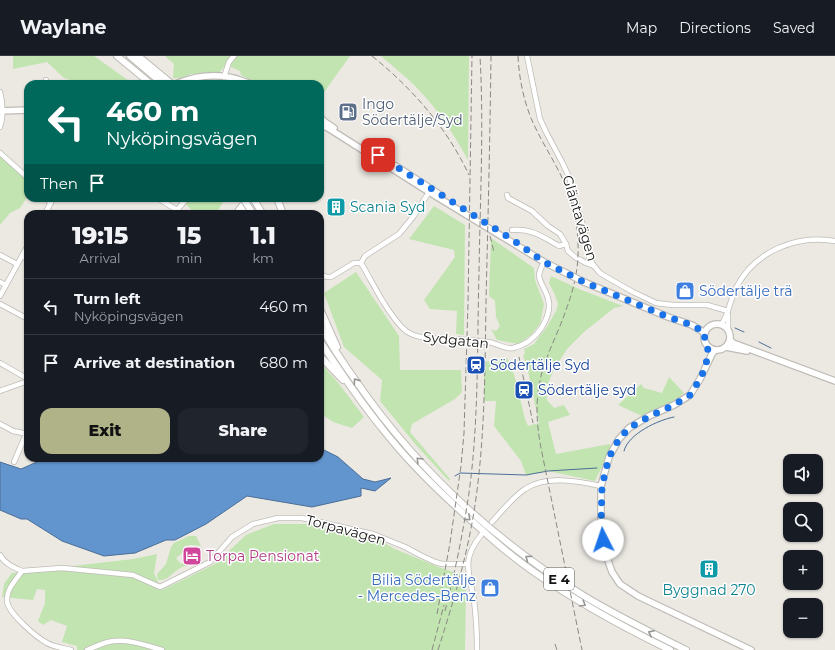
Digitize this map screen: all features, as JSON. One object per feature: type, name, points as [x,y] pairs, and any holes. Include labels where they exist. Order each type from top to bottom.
[{"type":"highway","points":[[117,56],[146,80]]},
{"type":"highway","points":[[130,56],[157,80]]},
{"type":"highway","points":[[138,56],[171,80]]},
{"type":"highway","points":[[324,318],[347,369]]},
{"type":"highway","name":"E 4","points":[[324,332],[364,394],[408,448],[446,488],[498,535],[538,566],[585,596],[646,630],[686,650]]},
{"type":"highway","name":"E 4","points":[[324,347],[356,395],[403,454],[481,530],[534,572],[582,603],[670,650]]},
{"type":"highway","points":[[324,360],[356,395]]},
{"type":"main road","points":[[186,80],[208,76],[229,77],[238,80]]},
{"type":"main road","points":[[1,111],[24,110]]},
{"type":"main road","points":[[324,121],[430,191]]},
{"type":"main road","points":[[324,126],[544,262],[584,282],[668,317],[692,325],[710,327],[714,325],[724,326],[730,334],[730,340],[724,349],[715,350],[708,347],[705,343],[705,333],[710,327]]},
{"type":"main road","points":[[692,325],[705,333]]},
{"type":"main road","points":[[730,340],[733,343],[835,381]]},
{"type":"main road","points":[[706,366],[708,347]]},
{"type":"main road","points":[[726,347],[767,356]]},
{"type":"main road","points":[[715,350],[690,395],[629,428],[619,439],[609,457],[602,486],[601,526],[604,549],[612,572],[620,584],[638,596],[751,650]]},
{"type":"street","points":[[224,77],[227,67],[234,56]]},
{"type":"street","name":"Gläntavägen","points":[[527,56],[540,119],[569,177],[583,226],[589,257],[594,266],[600,273],[610,279],[656,303],[673,305],[706,305],[728,311]]},
{"type":"street","points":[[0,92],[2,119],[0,127]]},
{"type":"street","points":[[0,153],[24,174]]},
{"type":"street","points":[[324,276],[330,277],[354,263],[361,263],[365,256],[399,234],[413,217],[430,191]]},
{"type":"street","points":[[507,195],[508,198],[532,212],[560,234],[568,251],[575,257],[594,266]]},
{"type":"street","points":[[164,202],[173,210]]},
{"type":"street","points":[[177,210],[184,202]]},
{"type":"street","points":[[512,230],[521,229],[532,231],[559,246],[566,244]]},
{"type":"street","points":[[721,325],[741,278],[748,269],[763,256],[784,245],[803,240],[835,241]]},
{"type":"street","points":[[0,296],[24,252]]},
{"type":"street","points":[[0,255],[18,264]]},
{"type":"street","name":"Sydgatan","points":[[361,263],[392,315],[401,327],[408,332],[423,338],[492,342],[511,348],[523,346],[531,340],[542,326],[546,318],[550,303],[539,276],[544,262]]},
{"type":"street","points":[[0,282],[6,286]]},
{"type":"street","points":[[0,304],[24,317]]},
{"type":"street","points":[[728,311],[728,330]]},
{"type":"street","points":[[0,363],[24,378]]},
{"type":"street","points":[[0,391],[24,382]]},
{"type":"street","points":[[0,424],[13,431],[24,433]]},
{"type":"street","points":[[14,462],[24,440]]},
{"type":"street","points":[[492,522],[517,495],[535,484],[561,480],[602,486]]},
{"type":"street","name":"Torpavägen","points":[[22,571],[62,568],[132,575],[160,587],[210,562],[232,536],[253,524],[278,518],[302,518],[373,534],[405,547],[420,556],[435,562],[442,564],[467,564]]},
{"type":"street","points":[[477,650],[474,600],[467,564],[473,546],[482,535]]},
{"type":"street","points":[[0,555],[6,564],[22,571],[9,590],[7,600],[14,614],[34,634],[47,644],[71,650]]},
{"type":"street","points":[[88,650],[108,642],[124,641],[138,643],[162,650]]},
{"type":"green space","points":[[13,56],[94,56],[128,80],[70,80],[64,78],[47,62],[13,69]]},
{"type":"green space","points":[[165,56],[350,56],[324,92],[324,80],[252,80],[241,75],[240,71],[226,65],[219,73],[191,74],[180,78],[173,78],[174,64]]},
{"type":"green space","points":[[381,56],[469,56],[468,160],[457,141],[432,105],[405,76]]},
{"type":"green space","points":[[0,154],[24,176],[24,202],[20,208],[10,213],[0,225]]},
{"type":"green space","points":[[223,202],[218,210],[191,210],[185,203]]},
{"type":"green space","points":[[434,206],[465,225],[464,335],[456,334],[457,311],[430,309],[424,300],[455,257],[454,250],[409,239]]},
{"type":"green space","points":[[491,238],[534,268],[535,280],[544,304],[540,324],[531,335],[518,344],[497,340],[491,329],[496,331],[500,326],[496,317],[495,301],[489,296]]},
{"type":"green space","points":[[356,272],[399,336],[400,370],[461,370],[462,392],[455,399],[412,424],[410,432],[450,479],[449,481],[416,445],[380,401],[382,380],[344,347],[324,293]]},
{"type":"green space","points":[[551,276],[579,289],[623,306],[614,308],[584,332],[567,349],[554,369],[546,389],[547,400],[554,408],[564,405],[570,415],[548,422],[556,454],[610,444],[611,448],[595,481],[548,471],[526,475],[521,461],[494,426],[496,401],[484,401],[484,362],[507,358],[514,374],[528,426],[539,423],[528,371],[523,355],[525,354],[524,349],[534,344],[556,311],[558,304],[549,283]]},
{"type":"green space","points":[[324,367],[364,417],[352,428],[333,422],[324,416]]},
{"type":"green space","points":[[669,377],[684,393],[669,404],[642,416],[618,405],[641,384],[644,388],[662,393]]},
{"type":"green space","points":[[274,524],[305,524],[377,539],[395,549],[441,568],[463,575],[466,591],[465,650],[77,650],[77,646],[62,642],[67,626],[51,620],[43,625],[38,621],[45,603],[45,590],[37,589],[33,600],[2,597],[4,584],[12,573],[133,559],[157,554],[154,573],[162,590],[215,564],[246,535]]},
{"type":"green space","points":[[189,536],[196,536],[201,546],[184,546],[182,553],[176,558],[180,563],[188,565],[179,569],[166,579],[158,580],[157,574],[166,564],[171,547],[174,543]]},
{"type":"water","points":[[324,450],[338,457],[363,479],[375,482],[391,478],[375,491],[361,488],[361,496],[312,507],[247,496],[206,524],[175,540],[166,540],[135,553],[104,556],[62,541],[27,519],[21,519],[0,510],[0,462],[21,469],[37,462],[324,462]]},
{"type":"waterway","points":[[735,328],[744,332]]},
{"type":"waterway","points":[[759,342],[771,348]]},
{"type":"waterway","points":[[624,451],[631,439],[644,429],[660,421],[674,417]]},
{"type":"waterway","points":[[455,476],[460,473],[526,475],[548,471],[597,468]]},
{"type":"railway","points":[[372,56],[401,82],[428,110],[450,141],[469,175]]},
{"type":"railway","points":[[437,614],[450,543],[464,433],[468,304],[472,56]]},
{"type":"railway","points":[[445,611],[464,523],[469,493],[474,438],[477,383],[482,110],[480,56]]},
{"type":"railway","points":[[438,650],[465,556],[473,517],[479,474],[485,375],[491,56]]},
{"type":"railway","points":[[518,56],[519,72],[528,110],[535,127],[567,189],[574,209],[577,231],[578,261],[574,286],[542,372],[538,391],[537,410],[541,448],[582,650]]},
{"type":"railway","points":[[490,236],[494,252]]},
{"type":"railway","points":[[519,357],[533,423]]},
{"type":"railway","points":[[432,650],[444,605]]},
{"type":"railway","points":[[555,644],[557,650]]},
{"type":"place","name":"Ingo Södertälje/Syd","points":[[348,112]]},
{"type":"place","name":"Scania Syd","points":[[336,207]]},
{"type":"place","name":"Södertälje trä","points":[[685,291]]},
{"type":"place","name":"Södertälje Syd","points":[[476,365]]},
{"type":"place","name":"Södertälje syd","points":[[524,390]]},
{"type":"place","name":"Torpa Pensionat","points":[[192,556]]},
{"type":"place","name":"Byggnad 270","points":[[709,569]]},
{"type":"place","name":"Bilia Södertälje - Mercedes-Benz","points":[[490,588]]},
{"type":"route","points":[[378,155],[513,240],[544,262],[584,282],[668,317],[692,325],[705,333],[705,343],[708,347],[706,366],[690,395],[629,428],[619,439],[609,457],[602,486],[601,526],[603,540]]}]
